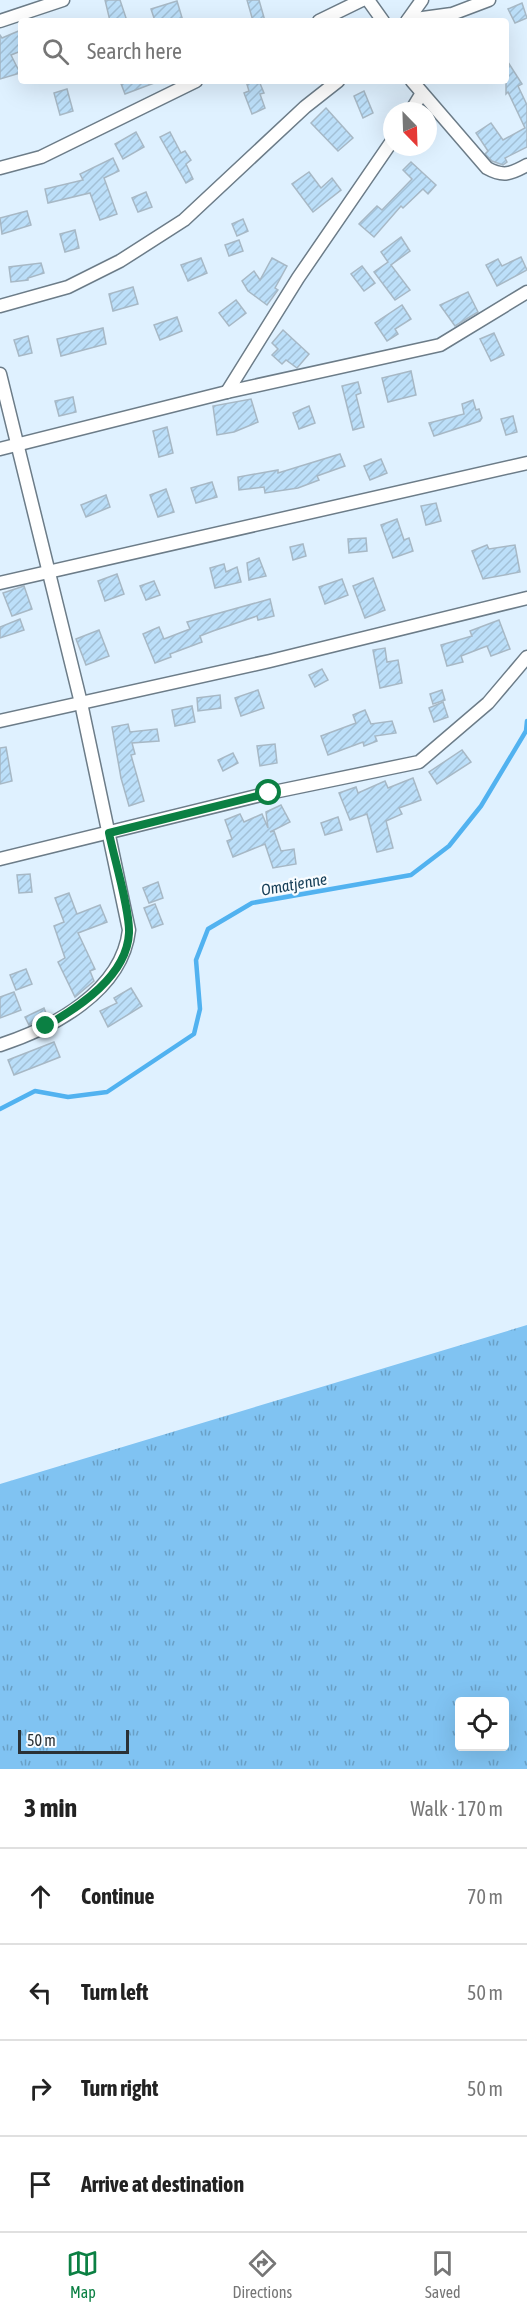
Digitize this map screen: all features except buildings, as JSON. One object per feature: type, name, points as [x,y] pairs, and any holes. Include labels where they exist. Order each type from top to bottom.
[{"type":"street","points":[[0,21],[63,0]]},
{"type":"street","points":[[325,18],[362,0]]},
{"type":"street","points":[[368,0],[381,18]]},
{"type":"street","points":[[408,18],[422,0]]},
{"type":"street","points":[[422,18],[452,14],[489,0]]},
{"type":"street","points":[[0,168],[41,157],[190,84]]},
{"type":"street","points":[[0,306],[68,287],[120,261],[184,220],[305,107],[334,84]]},
{"type":"street","points":[[414,84],[487,168],[499,175],[512,173],[527,165]]},
{"type":"street","points":[[416,102],[422,93]]},
{"type":"street","points":[[227,392],[298,278],[383,154]]},
{"type":"street","points":[[0,449],[227,392],[440,345],[527,292]]},
{"type":"street","points":[[0,374],[81,703],[129,930],[119,963],[98,988],[70,1012],[46,1026],[0,1045]]},
{"type":"street","points":[[0,583],[527,463]]},
{"type":"street","points":[[0,721],[270,661],[527,598]]},
{"type":"street","points":[[0,859],[269,793],[419,762],[488,703],[527,657]]},
{"type":"green space","points":[[527,1325],[527,1769],[0,1769],[0,1484]]},
{"type":"waterway","name":"Omatjenne","points":[[0,1109],[35,1091],[68,1097],[107,1092],[194,1034],[200,1009],[196,960],[208,929],[252,903],[411,875],[449,846],[481,806],[526,731],[527,721]]},
{"type":"route","points":[[46,1026],[70,1012],[91,995],[110,976],[125,950],[129,930],[109,833],[269,793]]}]
